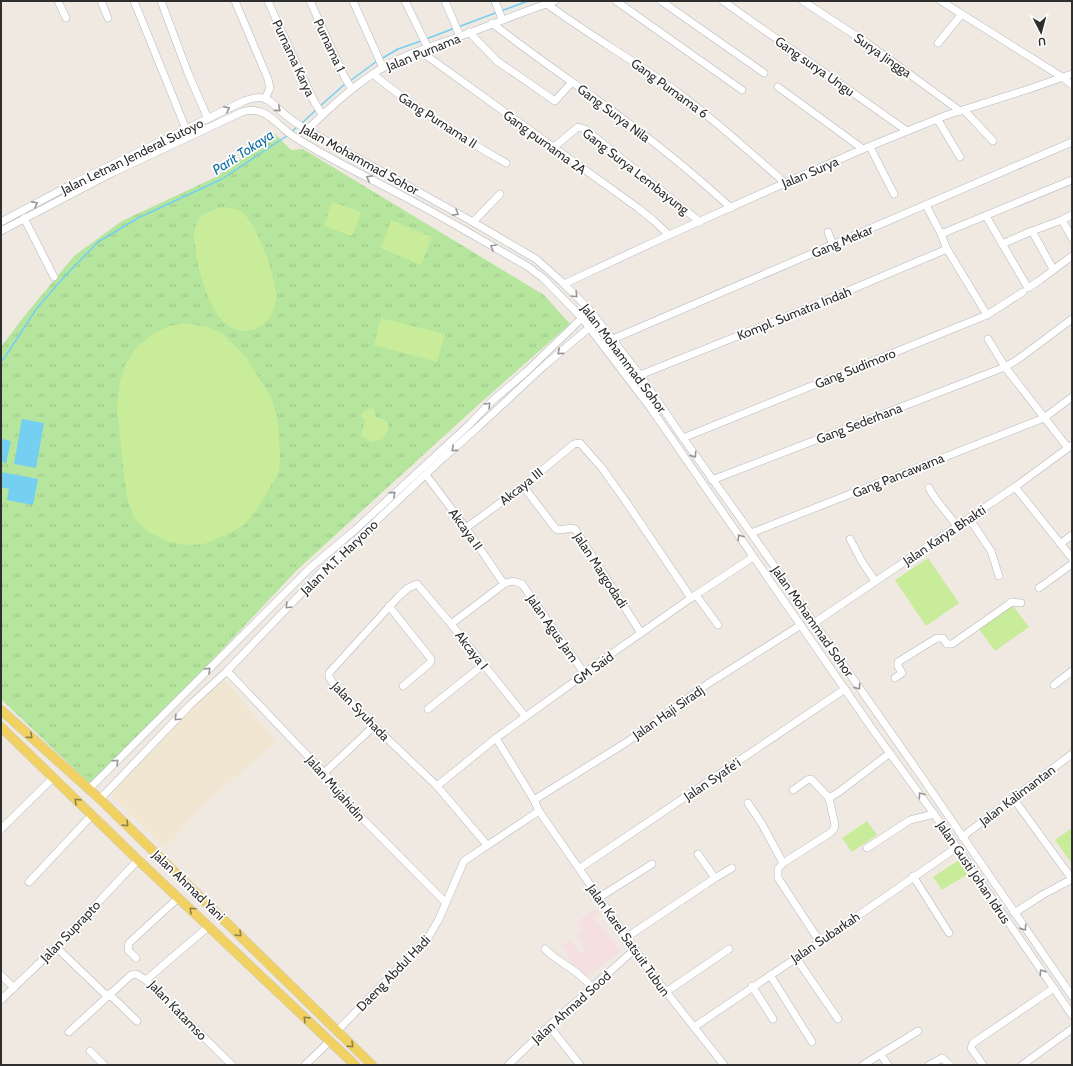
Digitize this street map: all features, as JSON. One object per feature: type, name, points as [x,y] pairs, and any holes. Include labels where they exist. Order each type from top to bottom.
[{"type":"main road","name":"Jalan Ahmad Yani","points":[[1,710],[100,799],[372,1065]]},
{"type":"main road","points":[[3,729],[13,721]]},
{"type":"main road","name":"Jalan Ahmad Yani","points":[[3,729],[138,860],[355,1065]]},
{"type":"main road","points":[[251,966],[262,956]]},
{"type":"street","points":[[58,1],[66,18]]},
{"type":"street","points":[[101,1],[108,18]]},
{"type":"street","points":[[134,1],[186,130]]},
{"type":"street","points":[[161,1],[208,119]]},
{"type":"street","points":[[235,1],[268,79],[270,88],[265,99]]},
{"type":"street","name":"Purnama Karya","points":[[268,1],[315,103],[321,112]]},
{"type":"street","name":"Purnama 1","points":[[310,1],[348,84]]},
{"type":"street","points":[[353,1],[382,65]]},
{"type":"street","points":[[405,1],[427,46]]},
{"type":"street","points":[[445,1],[458,33]]},
{"type":"street","name":"Jalan Purnama","points":[[305,129],[348,84],[373,74],[382,65],[420,51],[427,46],[458,33],[469,32],[492,23],[502,17],[534,4],[547,4],[555,1]]},
{"type":"street","points":[[616,1],[742,90]]},
{"type":"street","points":[[661,1],[764,73]]},
{"type":"street","name":"Gang surya Ungu","points":[[723,1],[907,132]]},
{"type":"street","name":"Surya Jingga","points":[[803,1],[867,43],[962,110],[993,141]]},
{"type":"street","points":[[941,1],[1062,77],[1072,85]]},
{"type":"street","points":[[496,4],[502,17]]},
{"type":"street","name":"Gang Purnama 6","points":[[547,4],[576,26],[631,59],[681,95],[721,127],[785,183]]},
{"type":"street","points":[[938,43],[962,14]]},
{"type":"street","name":"Gang Surya Nila","points":[[492,23],[675,160],[731,208]]},
{"type":"street","points":[[469,32],[498,61],[555,101],[572,82]]},
{"type":"street","name":"Gang purnama 2A","points":[[420,51],[444,70],[638,208],[669,235]]},
{"type":"street","name":"Gang Purnama II","points":[[373,74],[400,96],[435,121],[472,144],[506,162]]},
{"type":"street","name":"Jalan Surya","points":[[564,284],[669,235],[867,148],[962,110],[1072,74]]},
{"type":"street","points":[[778,88],[867,148],[894,194]]},
{"type":"street","name":"Jalan Letnan Jenderal Sutoyo","points":[[1,231],[110,170],[208,119],[250,99],[265,99]]},
{"type":"street","name":"Jalan Mohammad Sohor","points":[[265,99],[305,129],[473,221],[536,259],[588,308],[640,375],[883,723]]},
{"type":"street","name":"Jalan Letnan Jenderal Sutoyo","points":[[1,222],[74,183],[110,170],[242,112],[252,110],[262,112]]},
{"type":"street","name":"Jalan Mohammad Sohor","points":[[262,112],[296,138],[416,203],[527,266],[543,278],[590,327],[652,410],[873,730]]},
{"type":"street","points":[[938,120],[960,157]]},
{"type":"street","name":"Gang Surya Lembayung","points":[[554,147],[578,127],[586,129],[700,222]]},
{"type":"street","name":"Gang Mekar","points":[[613,339],[1072,142]]},
{"type":"street","points":[[941,234],[1072,180]]},
{"type":"street","points":[[416,203],[422,194]]},
{"type":"street","points":[[473,221],[500,194]]},
{"type":"street","points":[[926,205],[947,249],[986,315]]},
{"type":"street","points":[[1002,244],[1072,215]]},
{"type":"street","points":[[986,216],[1025,290]]},
{"type":"street","points":[[24,218],[54,277]]},
{"type":"street","points":[[1062,220],[1072,238]]},
{"type":"street","points":[[1032,231],[1053,269]]},
{"type":"street","points":[[828,232],[833,245]]},
{"type":"street","name":"Kompl. Sumatra Indah","points":[[640,375],[798,312],[947,249]]},
{"type":"street","name":"Gang Sudimoro","points":[[683,438],[986,315],[1040,280],[1072,256]]},
{"type":"street","points":[[527,266],[536,259]]},
{"type":"street","points":[[89,790],[310,568],[355,530],[470,424],[492,401],[541,358],[582,318]]},
{"type":"street","name":"Gang Sederhana","points":[[712,480],[1005,367],[1017,360],[1072,319]]},
{"type":"street","name":"Jalan M.T. Haryono","points":[[100,799],[190,705],[227,671],[332,561],[545,365],[590,327]]},
{"type":"street","points":[[988,339],[1005,367],[1044,418],[1070,446]]},
{"type":"street","points":[[541,358],[545,365]]},
{"type":"street","name":"Gang Pancawarna","points":[[751,533],[1044,418],[1072,397]]},
{"type":"street","points":[[652,410],[660,404]]},
{"type":"street","points":[[470,424],[476,430]]},
{"type":"street","name":"Akcaya III","points":[[466,528],[523,486],[574,444],[578,443],[581,444],[602,468],[693,596]]},
{"type":"street","name":"Jalan Karya Bhakti","points":[[814,623],[1015,487],[1070,446]]},
{"type":"street","name":"Akcaya II","points":[[426,475],[466,528],[504,584]]},
{"type":"street","name":"Jalan Margodadi","points":[[523,486],[556,529],[575,529],[641,633]]},
{"type":"street","points":[[1015,487],[1072,558]]},
{"type":"street","points":[[929,488],[934,498],[946,510],[957,526]]},
{"type":"street","points":[[382,504],[388,510]]},
{"type":"street","points":[[969,518],[991,551],[1000,576]]},
{"type":"street","points":[[1060,544],[1072,535]]},
{"type":"street","points":[[850,539],[862,562],[875,581]]},
{"type":"street","name":"GM Said","points":[[437,786],[496,738],[578,679],[584,673],[693,596],[753,556]]},
{"type":"street","points":[[1039,588],[1072,564]]},
{"type":"street","name":"Jalan Agus Jam","points":[[504,584],[511,581],[522,584],[584,673]]},
{"type":"street","points":[[776,589],[784,581]]},
{"type":"street","name":"Jalan Syuhada","points":[[419,585],[414,584],[408,588],[389,606],[329,673],[329,677],[374,726],[437,786],[488,845]]},
{"type":"street","points":[[451,624],[504,584]]},
{"type":"street","name":"Akcaya I","points":[[419,585],[525,716]]},
{"type":"street","points":[[693,596],[718,625]]},
{"type":"street","points":[[895,678],[902,673],[898,666],[898,662],[937,638],[943,638],[947,644],[952,644],[1011,602],[1020,603]]},
{"type":"street","points":[[389,606],[431,659],[430,663],[403,686]]},
{"type":"street","name":"Jalan Haji Siradj","points":[[534,800],[627,742],[709,683],[801,625]]},
{"type":"street","points":[[248,630],[257,639]]},
{"type":"street","points":[[428,709],[483,664]]},
{"type":"street","name":"Jalan Mujahidin","points":[[227,671],[324,773],[354,810],[446,903]]},
{"type":"street","points":[[1054,685],[1072,671]]},
{"type":"street","name":"Jalan Syafe'i","points":[[580,868],[845,689]]},
{"type":"street","points":[[181,698],[190,705]]},
{"type":"street","points":[[873,730],[883,723]]},
{"type":"street","name":"Jalan Gusti Johan Idrus","points":[[883,723],[1072,996]]},
{"type":"street","points":[[324,773],[374,726]]},
{"type":"street","name":"Jalan Gusti Johan Idrus","points":[[873,730],[934,814],[1072,1015]]},
{"type":"street","name":"Jalan Karel Satsuit Tubun","points":[[496,738],[534,800],[539,811],[635,949],[666,992],[724,1065]]},
{"type":"street","points":[[829,798],[890,753]]},
{"type":"street","name":"Jalan Kalimantan","points":[[962,837],[1072,754]]},
{"type":"street","points":[[1,829],[53,778]]},
{"type":"street","points":[[793,790],[807,780],[811,779],[829,798],[835,825],[834,829],[830,833],[783,863],[778,869],[778,878],[820,942]]},
{"type":"street","points":[[1013,798],[1072,879],[1044,894],[1014,913]]},
{"type":"street","points":[[748,803],[766,831],[783,863]]},
{"type":"street","name":"Daeng Abdul Hadi","points":[[337,1031],[428,938],[439,919],[464,861],[539,811]]},
{"type":"street","points":[[867,848],[910,820],[934,814]]},
{"type":"street","points":[[30,882],[92,815]]},
{"type":"street","name":"Jalan Subarkah","points":[[694,1027],[956,848]]},
{"type":"street","points":[[698,854],[715,878]]},
{"type":"street","name":"Jalan Suprapto","points":[[1,1000],[56,947],[138,860]]},
{"type":"street","points":[[600,897],[652,864]]},
{"type":"street","points":[[627,937],[732,868]]},
{"type":"street","points":[[914,876],[949,933]]},
{"type":"street","points":[[136,958],[128,950],[130,943],[178,898]]},
{"type":"street","name":"Jalan Katamso","points":[[209,926],[146,980],[232,1065]]},
{"type":"street","points":[[56,947],[137,1021]]},
{"type":"street","points":[[1030,954],[1038,948]]},
{"type":"street","points":[[545,949],[552,956],[585,978],[592,988]]},
{"type":"street","name":"Jalan Ahmad Sood","points":[[508,1065],[635,949]]},
{"type":"street","points":[[666,992],[729,949]]},
{"type":"street","points":[[796,958],[838,1019]]},
{"type":"street","points":[[68,1032],[133,974],[136,974],[146,980]]},
{"type":"street","points":[[1,975],[14,988]]},
{"type":"street","points":[[770,975],[812,1042]]},
{"type":"street","points":[[752,986],[773,1019]]},
{"type":"street","points":[[983,1065],[971,1048],[973,1043],[1054,988]]},
{"type":"street","points":[[549,1026],[580,1065]]},
{"type":"street","points":[[1022,1065],[1072,1029]]},
{"type":"street","points":[[863,1065],[918,1031]]},
{"type":"street","points":[[305,1065],[330,1041]]},
{"type":"street","points":[[90,1051],[104,1065]]},
{"type":"street","points":[[881,1054],[888,1065]]},
{"type":"street","points":[[929,1065],[942,1058],[950,1065]]},
{"type":"shaded area","points":[[223,677],[276,742],[200,808],[165,848],[109,793],[190,705]]},
{"type":"shaded area","points":[[594,909],[598,914],[593,918],[602,929],[604,928],[620,952],[586,977],[576,964],[574,966],[567,956],[569,954],[562,945],[570,940],[580,953],[586,949],[577,937],[584,931],[577,922]]},
{"type":"green space","points":[[275,134],[291,150],[303,149],[544,295],[570,324],[478,405],[297,570],[93,787],[1,699],[1,347],[74,256],[122,221],[216,177]]},
{"type":"green space","points":[[332,202],[361,212],[352,236],[324,226]]},
{"type":"green space","points":[[224,207],[242,212],[248,219],[266,254],[274,280],[276,301],[272,314],[263,325],[252,330],[239,331],[229,326],[220,317],[212,305],[206,291],[198,264],[194,242],[197,222],[200,217],[206,213]]},
{"type":"green space","points":[[391,220],[432,237],[421,265],[381,248]]},
{"type":"green space","points":[[381,318],[445,334],[437,362],[374,345]]},
{"type":"green space","points":[[185,323],[207,327],[222,333],[246,357],[272,399],[278,423],[280,454],[279,473],[256,510],[244,525],[226,535],[204,544],[186,545],[166,541],[147,531],[134,518],[128,500],[124,477],[117,408],[120,382],[125,365],[135,349],[150,336],[169,326]]},
{"type":"green space","points":[[374,408],[375,416],[388,422],[389,428],[383,439],[370,442],[361,435],[365,420],[361,416],[365,410]]},
{"type":"green space","points":[[928,558],[959,603],[926,626],[895,580]]},
{"type":"green space","points":[[1012,605],[1029,627],[995,651],[979,629]]},
{"type":"green space","points":[[867,821],[877,835],[852,852],[842,838]]},
{"type":"green space","points":[[1072,828],[1072,864],[1055,840]]},
{"type":"green space","points":[[959,860],[968,874],[942,890],[933,877]]},
{"type":"water","points":[[22,419],[44,423],[36,468],[14,464]]},
{"type":"water","points":[[2,439],[11,441],[6,463],[1,462]]},
{"type":"water","points":[[1,472],[38,479],[33,505],[7,500],[9,489],[1,487]]},
{"type":"waterway","name":"Parit Tokaya","points":[[501,11],[528,1]]},
{"type":"waterway","name":"Parit Tokaya","points":[[458,27],[498,12]]},
{"type":"waterway","name":"Parit Tokaya","points":[[426,39],[455,28]]},
{"type":"waterway","name":"Parit Tokaya","points":[[381,59],[398,49],[421,41]]},
{"type":"waterway","name":"Parit Tokaya","points":[[350,81],[377,61]]},
{"type":"waterway","name":"Parit Tokaya","points":[[319,107],[345,84]]},
{"type":"waterway","name":"Parit Tokaya","points":[[302,123],[317,109]]},
{"type":"waterway","name":"Parit Tokaya","points":[[291,132],[297,127]]},
{"type":"waterway","name":"Parit Tokaya","points":[[1,361],[37,308],[98,242],[138,218],[222,179],[288,135]]}]
